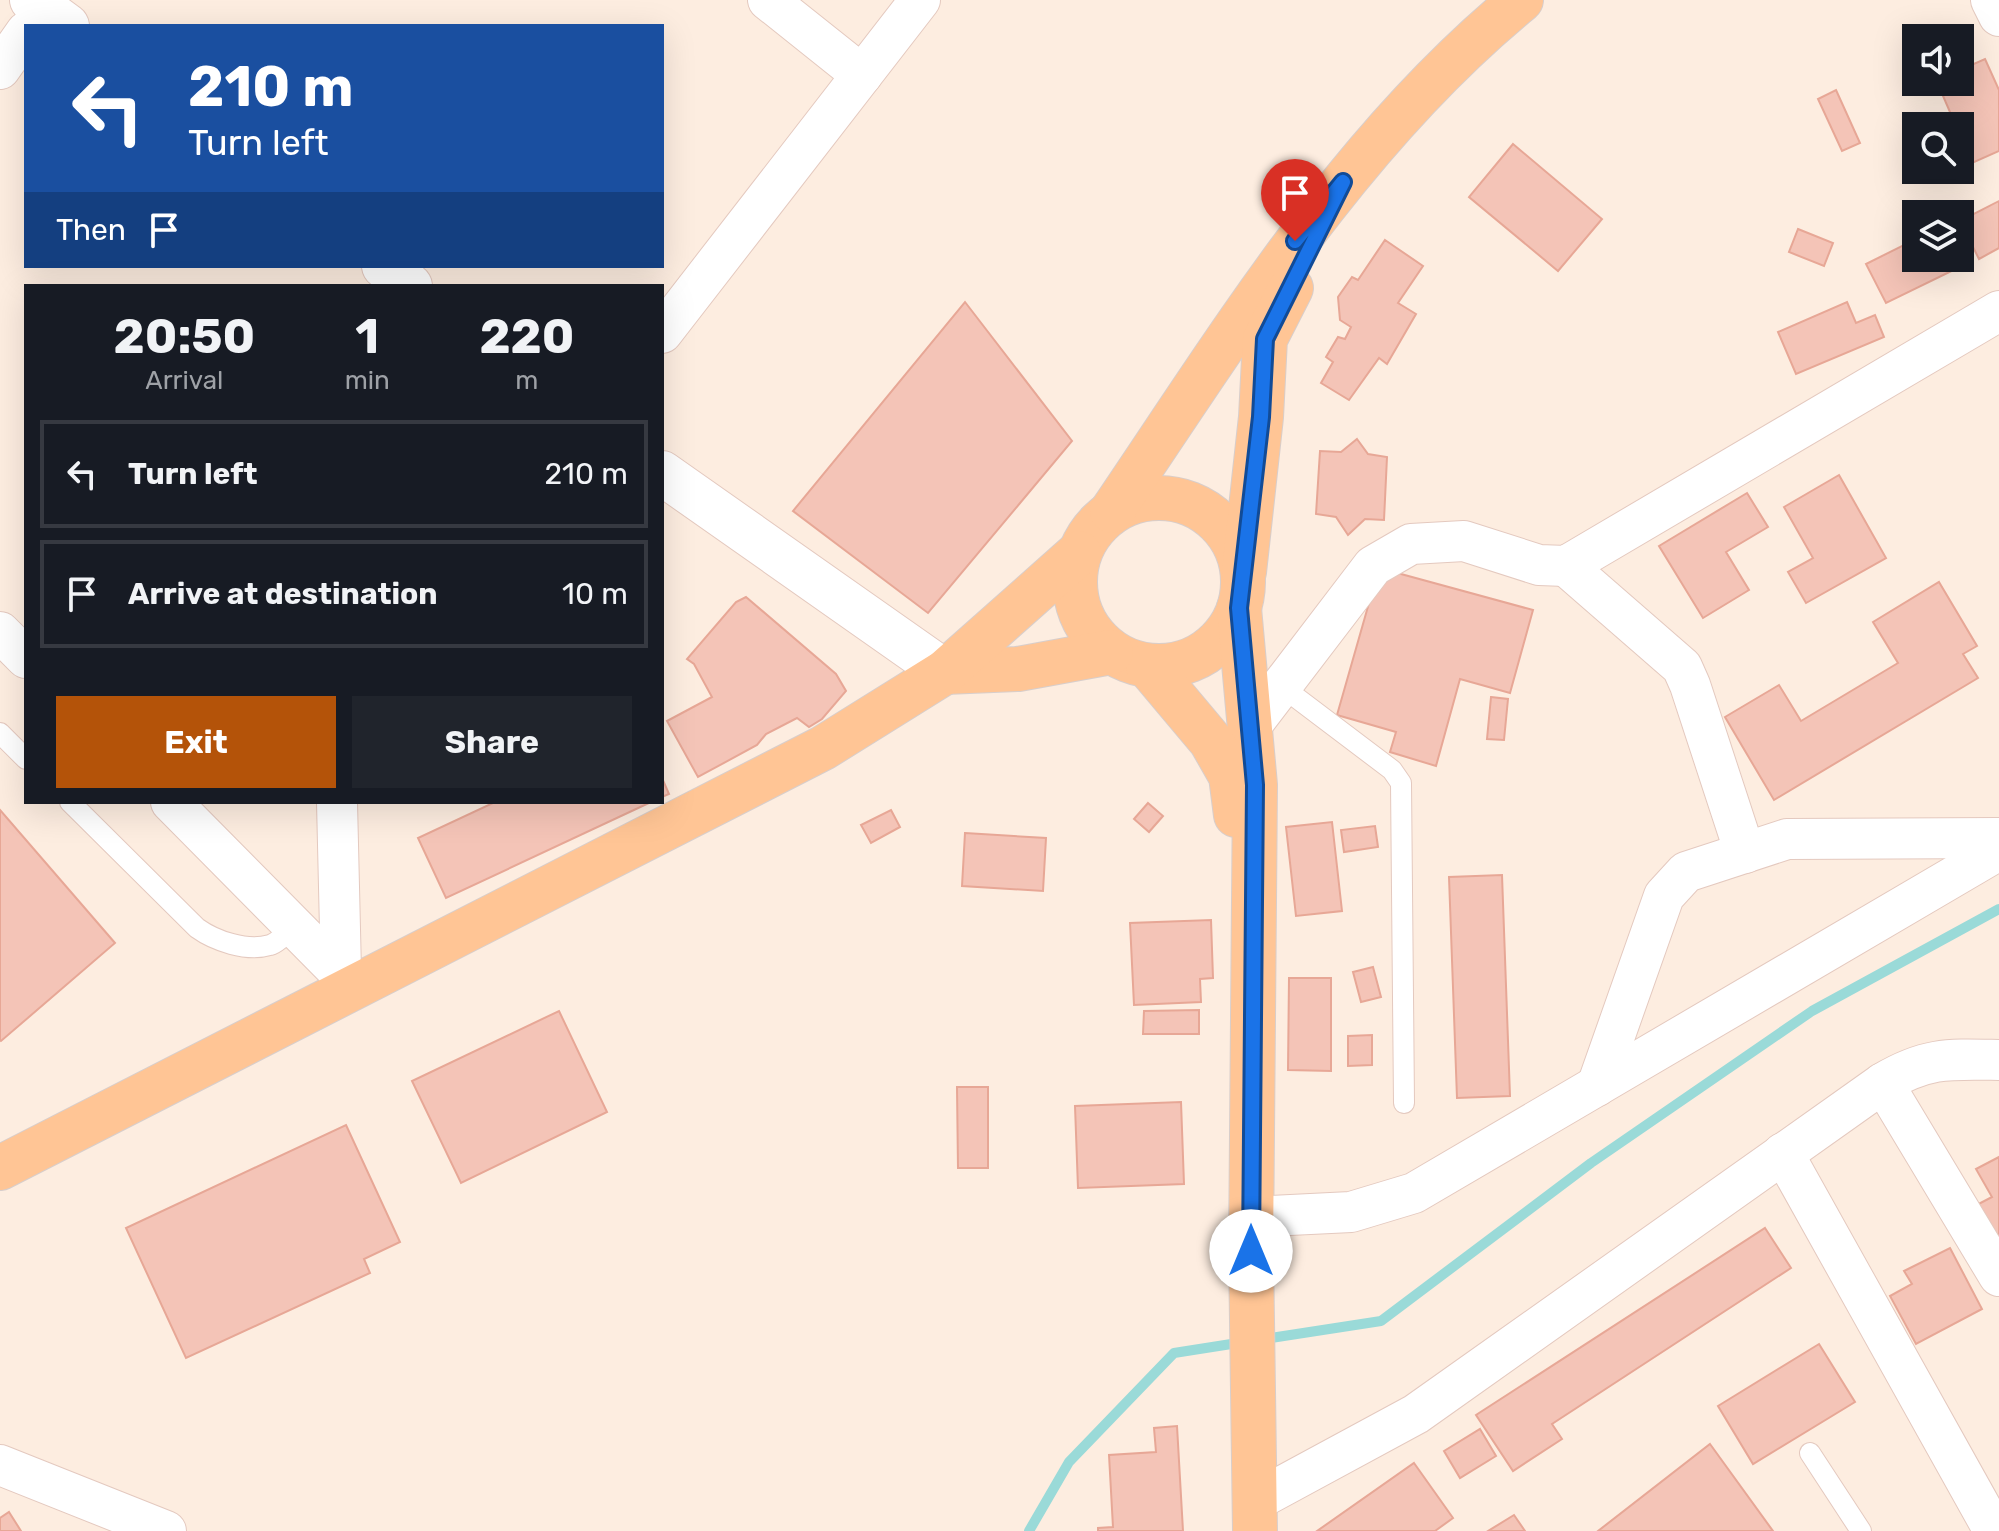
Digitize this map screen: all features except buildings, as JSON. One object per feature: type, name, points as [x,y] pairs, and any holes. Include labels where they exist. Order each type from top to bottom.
[{"type":"main road","points":[[1252,962],[1231,776],[1211,741],[1130,659],[1091,633],[1078,608],[1073,580],[1079,553],[1092,530],[1112,511],[1295,241],[1395,121],[1473,40],[1520,0]]},
{"type":"main road","points":[[945,672],[1130,659],[1177,664],[1204,653],[1226,633],[1241,593],[1261,417],[1265,339],[1343,182]]},
{"type":"main road","points":[[1112,511],[1135,501],[1160,497],[1185,501],[1208,513],[1226,530],[1238,552],[1255,785],[1251,1234],[1255,1516]]},
{"type":"main road","points":[[0,1168],[348,980],[823,748],[945,672],[1079,553]]},
{"type":"street","points":[[768,0],[862,75]]},
{"type":"street","points":[[664,330],[920,0]]},
{"type":"street","points":[[1991,0],[1999,16]]},
{"type":"street","points":[[0,69],[24,38]]},
{"type":"street","points":[[387,268],[407,284]]},
{"type":"street","points":[[1250,727],[1373,566],[1411,544],[1464,541],[1539,565],[1566,566],[1999,311]]},
{"type":"street","points":[[664,474],[945,672]]},
{"type":"street","points":[[1566,566],[1682,667],[1745,853]]},
{"type":"street","points":[[0,632],[24,656]]},
{"type":"street","points":[[173,804],[348,980]]},
{"type":"street","points":[[337,804],[348,980]]},
{"type":"street","points":[[1597,1086],[1664,896],[1686,872],[1787,839],[1999,838]]},
{"type":"street","points":[[1251,1234],[1351,1212],[1414,1193],[1999,850]]},
{"type":"street","points":[[1255,1516],[1416,1414],[1909,1067],[1947,1059],[1999,1060]]},
{"type":"street","points":[[1883,1083],[1999,1276]]},
{"type":"street","points":[[1783,1153],[1994,1531]]},
{"type":"street","points":[[0,1465],[166,1531]]},
{"type":"lane","points":[[1281,686],[1392,770],[1401,783],[1404,1103]]},
{"type":"lane","points":[[0,733],[24,757]]},
{"type":"lane","points":[[72,804],[197,928],[210,937],[232,945],[271,945],[295,925]]},
{"type":"lane","points":[[1810,1453],[1861,1531]]},
{"type":"waterway","points":[[1264,1339],[1381,1321],[1591,1163],[1812,1011],[1999,909]]},
{"type":"waterway","points":[[1029,1531],[1069,1462],[1174,1353],[1244,1342]]},
{"type":"route","points":[[1251,1251],[1255,785],[1239,608],[1261,417],[1265,339],[1343,182],[1295,241]]}]
